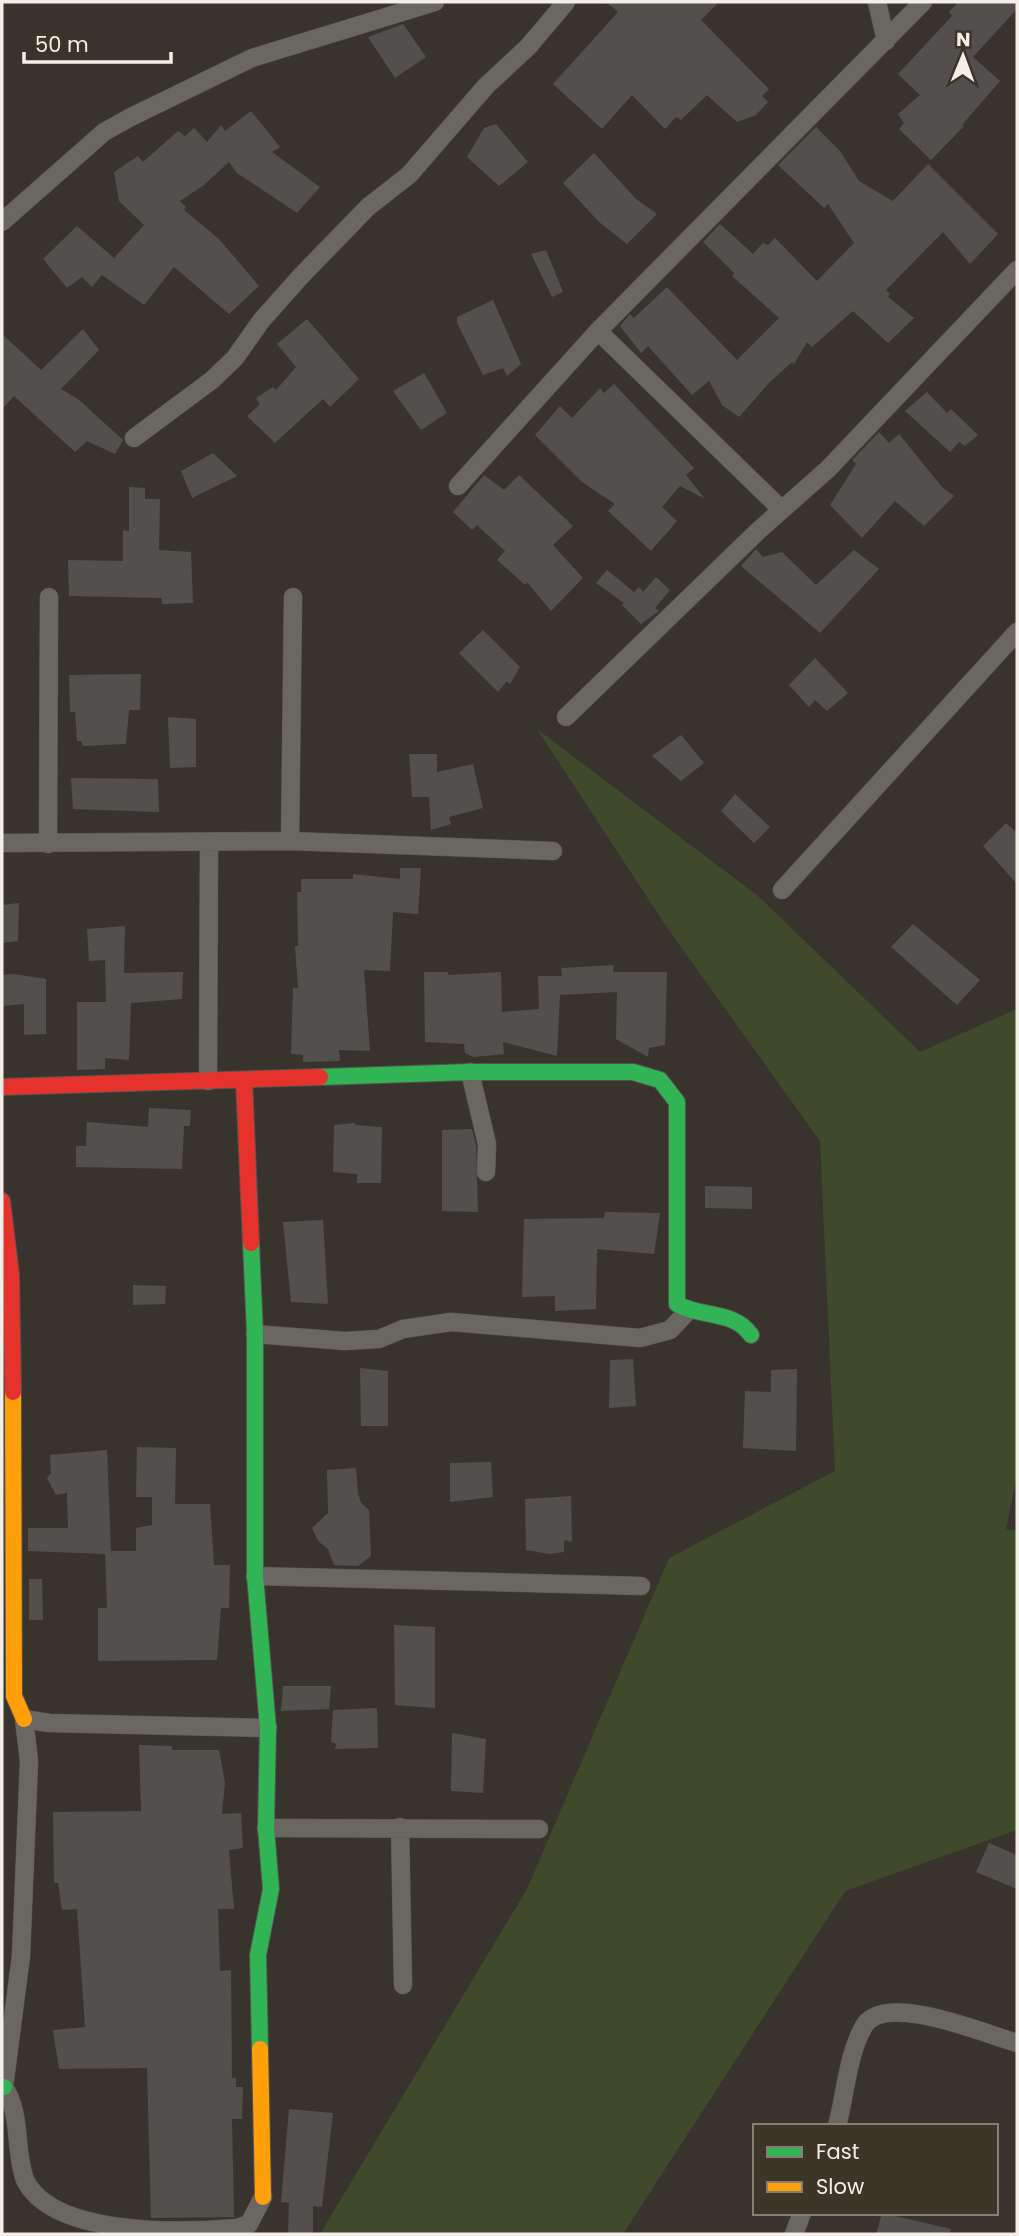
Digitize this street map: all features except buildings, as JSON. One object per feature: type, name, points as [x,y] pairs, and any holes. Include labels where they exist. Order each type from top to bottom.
[{"type":"street","points":[[2,222],[104,132],[131,117],[252,58],[435,2]]},
{"type":"street","points":[[134,438],[212,380],[235,358],[261,321],[301,276],[368,207],[409,175],[486,86],[528,47],[566,2]]},
{"type":"street","points":[[877,2],[886,41]]},
{"type":"street","points":[[457,486],[598,331],[923,2]]},
{"type":"street","points":[[566,717],[828,469],[1017,270]]},
{"type":"street","points":[[598,331],[782,510]]},
{"type":"street","points":[[48,844],[49,597]]},
{"type":"street","points":[[290,841],[293,597]]},
{"type":"street","points":[[782,890],[1017,632]]},
{"type":"street","points":[[2,843],[290,841],[554,851]]},
{"type":"street","points":[[208,1081],[209,842]]},
{"type":"street","points":[[2,1087],[470,1072],[653,1074],[671,1086],[677,1102],[677,1304],[687,1312],[737,1318],[747,1324],[751,1335]]},
{"type":"street","points":[[470,1072],[487,1144],[486,1172]]},
{"type":"street","points":[[2,1201],[11,1275],[7,1333],[14,1696],[24,1719],[29,1761],[21,1956],[3,2087],[13,2101],[25,2179],[33,2197],[55,2214],[84,2228],[129,2234],[237,2228],[249,2224],[264,2197],[258,1955],[271,1889],[266,1828],[268,1728],[255,1576],[255,1334],[244,1080]]},
{"type":"street","points":[[255,1334],[345,1341],[379,1339],[403,1329],[451,1322],[640,1338],[670,1330],[687,1312]]},
{"type":"street","points":[[255,1576],[641,1586]]},
{"type":"street","points":[[24,1719],[49,1723],[268,1728]]},
{"type":"street","points":[[266,1828],[539,1829]]},
{"type":"street","points":[[400,1828],[403,1985]]},
{"type":"street","points":[[837,2124],[851,2061],[865,2025],[879,2012],[903,2011],[1017,2043]]},
{"type":"street","points":[[794,2234],[801,2215]]},
{"type":"green space","points":[[537,729],[758,896],[920,1052],[1017,1009],[1017,1475],[1006,1529],[1017,1531],[1017,1830],[845,1891],[623,2234],[320,2234],[527,1889],[669,1558],[835,1471],[820,1141],[666,926]]},
{"type":"traffic: fast","points":[[320,1077],[470,1072],[633,1072],[660,1080],[677,1102],[677,1304],[736,1322],[751,1335]]},
{"type":"traffic: fast","points":[[251,1243],[255,1334],[255,1576],[268,1728],[266,1828],[271,1889],[258,1955],[260,2049]]},
{"type":"traffic: slow","points":[[13,1392],[14,1696],[24,1719]]},
{"type":"traffic: slow","points":[[260,2049],[263,2197]]},
{"type":"traffic: jam","points":[[2,1087],[320,1077]]},
{"type":"traffic: jam","points":[[244,1080],[251,1243]]},
{"type":"traffic: jam","points":[[2,1201],[11,1275],[13,1392]]}]
